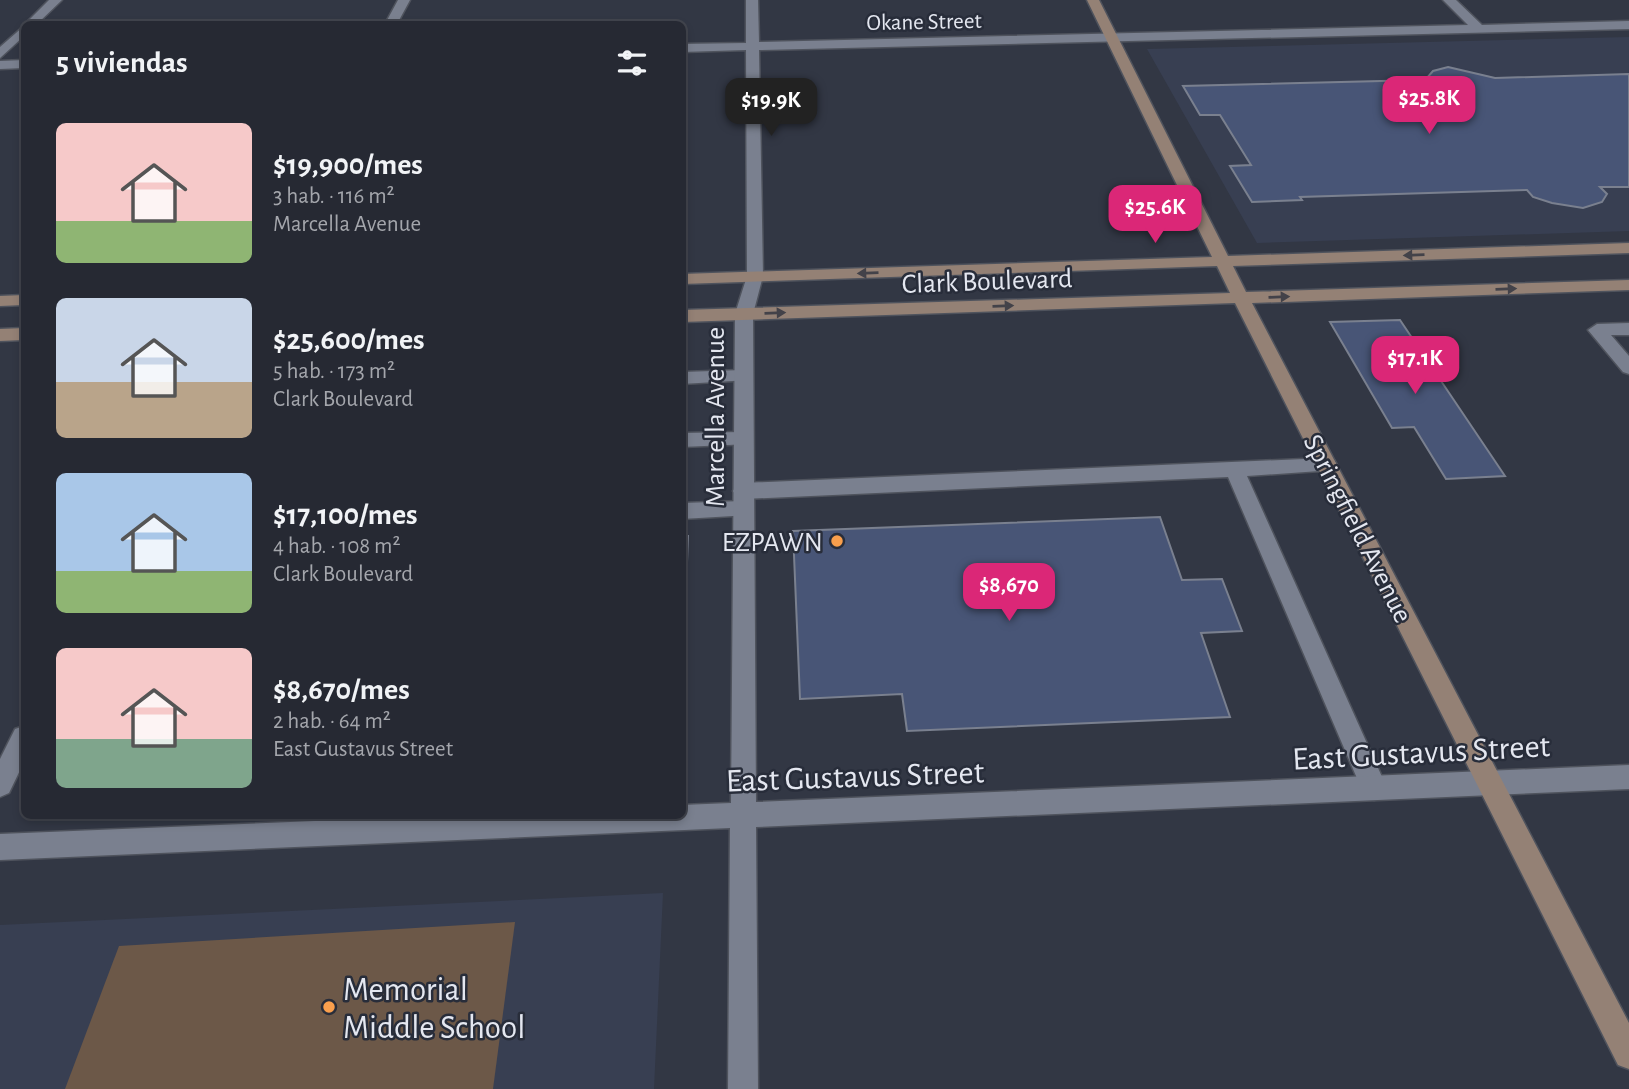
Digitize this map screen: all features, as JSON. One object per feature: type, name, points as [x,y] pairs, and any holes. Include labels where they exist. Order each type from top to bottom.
[{"type":"main road","name":"Springfield Avenue","points":[[1093,0],[1241,298],[1629,1054]]},
{"type":"main road","name":"Clark Boulevard","points":[[686,279],[1629,248]]},
{"type":"main road","name":"Clark Boulevard","points":[[686,316],[1629,285]]},
{"type":"main road","points":[[0,301],[21,300]]},
{"type":"main road","points":[[0,335],[21,334]]},
{"type":"street","points":[[34,21],[56,0]]},
{"type":"street","points":[[393,21],[404,0]]},
{"type":"street","name":"Marcella Avenue","points":[[743,1089],[743,376],[744,314],[755,276],[752,0]]},
{"type":"street","points":[[1449,0],[1479,29]]},
{"type":"street","name":"Okane Street","points":[[686,48],[1629,25]]},
{"type":"street","points":[[0,54],[21,33]]},
{"type":"street","points":[[0,65],[21,64]]},
{"type":"street","points":[[1629,329],[1597,330],[1629,368]]},
{"type":"street","points":[[686,378],[743,376]]},
{"type":"street","points":[[686,440],[743,439]]},
{"type":"street","points":[[686,510],[743,500],[1234,468],[1327,465]]},
{"type":"street","points":[[1234,468],[1374,789]]},
{"type":"street","points":[[0,785],[21,743]]},
{"type":"street","name":"East Gustavus Street","points":[[686,817],[1629,777]]},
{"type":"street","name":"East Gustavus Street","points":[[0,847],[648,819]]},
{"type":"shaded area","points":[[1629,37],[1629,231],[1257,243],[1147,49]]},
{"type":"shaded area","name":"Memorial Middle School","points":[[663,893],[654,1089],[0,1089],[0,925]]},
{"type":"shaded area","points":[[515,922],[493,1089],[65,1089],[119,946]]},
{"type":"building","points":[[1448,67],[1495,78],[1629,74],[1629,187],[1600,187],[1607,194],[1602,202],[1583,208],[1533,197],[1527,190],[1300,197],[1302,200],[1252,202],[1230,166],[1251,165],[1220,115],[1200,115],[1183,86],[1421,80],[1419,78],[1427,78],[1433,71]]},
{"type":"building","points":[[1400,320],[1505,476],[1446,479],[1414,427],[1392,428],[1330,322]]},
{"type":"building","points":[[1160,517],[1182,580],[1222,579],[1242,631],[1201,633],[1230,717],[907,731],[902,694],[800,699],[793,531]]},
{"type":"building","points":[[686,536],[688,536],[686,589]]},
{"type":"place","name":"EZPAWN","points":[[837,541]]},
{"type":"place","name":"Memorial Middle School","points":[[329,1007]]}]
